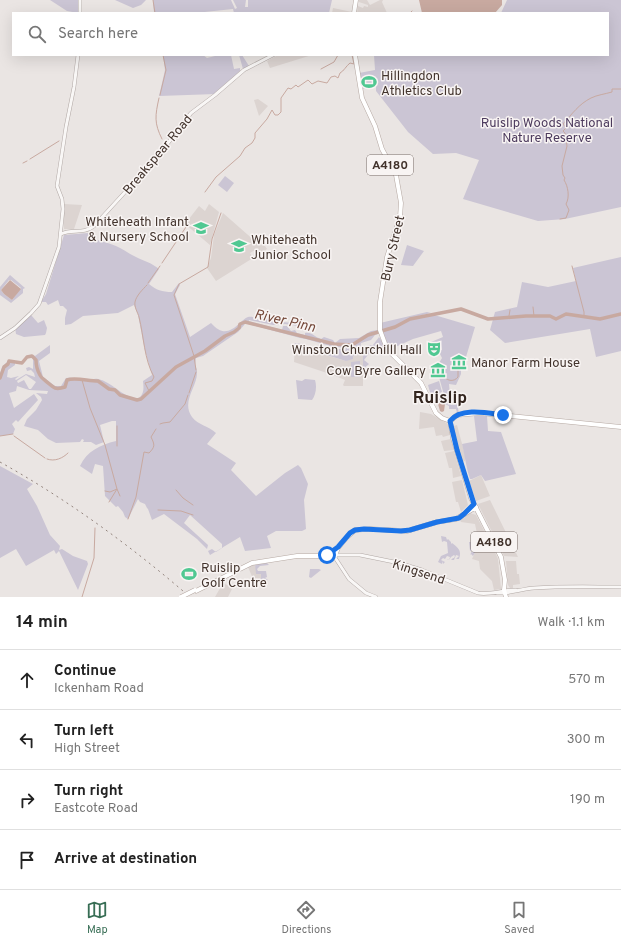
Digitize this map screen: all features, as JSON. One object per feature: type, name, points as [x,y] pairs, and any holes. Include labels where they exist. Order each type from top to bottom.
[{"type":"main road","points":[[354,12],[356,0]]},
{"type":"main road","name":"Bury Street","points":[[355,56],[362,98],[375,126],[382,149],[396,175],[400,197],[400,217],[388,257],[380,302],[381,332],[387,349],[421,383],[436,413],[442,418],[450,421]]},
{"type":"main road","points":[[450,421],[457,415],[480,413],[621,427]]},
{"type":"main road","name":"A4180","points":[[450,421],[455,444],[475,505],[500,554],[506,592]]},
{"type":"main road","points":[[181,597],[220,580],[252,563],[297,556],[324,556],[335,554],[339,546],[350,533],[355,530],[407,531],[437,522],[456,519],[475,505]]},
{"type":"main road","points":[[185,597],[196,591]]},
{"type":"street","points":[[80,0],[80,12]]},
{"type":"street","points":[[0,338],[14,328],[39,304],[59,247],[62,204],[58,186],[78,56]]},
{"type":"street","name":"Breakspear Road","points":[[61,234],[64,232],[87,231],[94,226],[158,156],[191,113],[215,96],[244,70],[271,56]]},
{"type":"street","points":[[335,554],[337,561],[349,580],[366,593],[376,597]]},
{"type":"street","name":"Kingsend","points":[[335,554],[366,555],[399,563],[422,570],[478,593],[506,592],[541,588],[621,587]]},
{"type":"shaded area","points":[[359,0],[367,0],[370,5],[383,0],[382,2],[387,12],[357,12],[358,6],[363,8],[364,6],[368,7],[368,5],[359,2]]},
{"type":"shaded area","points":[[419,0],[502,0],[502,5],[496,12],[422,12]]},
{"type":"shaded area","points":[[333,8],[352,12],[332,12]]},
{"type":"shaded area","points":[[276,56],[309,56],[270,68],[267,61]]},
{"type":"shaded area","points":[[258,99],[268,106],[259,116],[254,100]]},
{"type":"shaded area","points":[[64,204],[82,205],[74,229],[64,229]]},
{"type":"shaded area","name":"Whiteheath Infant & Nursery School","points":[[209,204],[219,212],[210,245],[185,224],[199,206],[205,211]]},
{"type":"shaded area","name":"Whiteheath Junior School","points":[[223,213],[256,242],[265,246],[267,249],[261,253],[258,248],[250,253],[253,258],[216,281],[207,268],[211,258],[214,235]]},
{"type":"shaded area","points":[[10,280],[21,289],[12,300],[1,290]]},
{"type":"shaded area","points":[[295,346],[346,361],[353,356],[363,354],[363,386],[344,386],[345,380],[294,362]]},
{"type":"shaded area","points":[[442,400],[445,404],[444,411],[442,412],[440,411],[438,404]]},
{"type":"shaded area","points":[[420,412],[431,414],[448,424],[450,435],[443,437],[442,435],[436,436],[434,427],[419,429]]},
{"type":"shaded area","points":[[457,425],[465,455],[465,461],[462,462],[454,430],[454,426]]},
{"type":"shaded area","points":[[451,439],[454,450],[444,451],[441,441]]},
{"type":"shaded area","points":[[454,451],[461,476],[453,478],[452,468],[449,468],[445,453]]},
{"type":"shaded area","points":[[481,475],[490,496],[476,501],[469,481]]},
{"type":"shaded area","points":[[462,480],[468,505],[461,512],[458,502],[456,502],[452,482]]},
{"type":"shaded area","points":[[490,500],[518,557],[504,556],[478,504]]},
{"type":"shaded area","points":[[470,513],[476,515],[498,559],[501,589],[494,590],[492,581],[480,569],[479,561],[472,559],[477,548],[480,548],[475,524],[461,522],[460,520]]},
{"type":"shaded area","points":[[506,561],[516,561],[517,574],[519,574],[520,584],[513,585],[513,588],[510,588],[508,585]]},
{"type":"shaded area","points":[[255,564],[258,574],[261,574],[261,578],[254,581],[248,567]]},
{"type":"shaded area","points":[[223,583],[231,587],[233,585],[234,588],[228,597],[215,597]]},
{"type":"green space","points":[[50,0],[79,0],[78,12],[67,11]]},
{"type":"green space","points":[[115,0],[146,0],[141,5],[133,8]]},
{"type":"green space","points":[[153,0],[231,0],[235,9],[237,8],[233,0],[246,0],[245,7],[248,7],[248,0],[332,0],[329,12],[234,12],[233,9],[204,12],[154,12]]},
{"type":"green space","name":"Ruislip Woods National Nature Reserve","points":[[507,0],[621,0],[621,207],[565,219],[538,221],[463,199],[479,160],[456,153],[433,154],[408,132],[376,91],[376,86],[362,89],[359,73],[375,70],[374,56],[609,56],[609,12],[501,12]]},
{"type":"green space","points":[[163,56],[204,56],[207,58],[215,56],[231,56],[234,69],[240,68],[240,71],[216,94],[159,96],[165,70]]},
{"type":"green space","points":[[239,56],[243,56],[249,66],[243,69]]},
{"type":"green space","points":[[225,176],[234,183],[227,192],[218,185]]},
{"type":"green space","points":[[88,233],[98,240],[116,246],[133,256],[154,265],[159,269],[149,284],[157,289],[172,292],[179,283],[180,285],[175,294],[190,337],[211,323],[222,331],[229,331],[248,317],[259,320],[264,316],[270,321],[293,323],[308,330],[304,330],[298,326],[285,324],[273,325],[249,321],[282,330],[283,326],[287,326],[291,331],[295,330],[297,333],[305,335],[305,333],[310,333],[321,339],[324,337],[333,340],[335,343],[340,339],[359,338],[371,331],[378,330],[378,334],[371,340],[361,343],[360,349],[362,350],[366,346],[373,345],[379,337],[395,360],[386,352],[381,356],[379,352],[371,351],[364,360],[369,364],[363,369],[363,354],[353,356],[353,359],[346,361],[297,346],[293,349],[295,343],[304,344],[307,347],[320,347],[323,350],[330,352],[341,349],[343,356],[346,348],[330,346],[248,324],[245,324],[238,332],[203,356],[196,358],[195,365],[197,371],[195,384],[188,404],[194,420],[216,433],[207,444],[236,463],[231,470],[256,496],[285,473],[298,465],[301,468],[308,484],[304,500],[306,529],[302,531],[276,531],[267,536],[271,548],[245,551],[240,537],[222,548],[222,544],[190,515],[184,523],[208,545],[207,549],[197,539],[164,514],[152,520],[145,504],[140,502],[138,499],[128,519],[118,506],[116,507],[105,496],[103,466],[95,464],[92,474],[80,466],[86,456],[95,449],[116,441],[116,421],[100,425],[104,442],[96,445],[91,442],[83,442],[84,440],[82,439],[80,442],[56,443],[48,439],[38,430],[24,426],[27,419],[36,410],[42,400],[36,393],[47,394],[48,391],[29,390],[17,386],[16,391],[9,393],[14,408],[34,394],[38,400],[18,422],[16,420],[12,424],[15,429],[13,434],[0,436],[0,374],[2,367],[9,360],[15,361],[15,365],[8,370],[7,377],[11,378],[19,376],[15,379],[16,380],[26,374],[35,377],[31,370],[27,371],[26,368],[29,367],[33,369],[33,355],[35,356],[50,345],[50,353],[39,361],[43,377],[55,386],[61,386],[66,378],[88,380],[97,379],[108,383],[126,395],[137,399],[143,392],[143,381],[152,375],[145,351],[138,315],[134,305],[118,313],[83,316],[71,324],[65,325],[67,310],[63,306],[60,306],[58,300],[48,305],[46,302],[41,302],[46,294],[64,235]],"holes":[[[26,375],[36,382],[31,389],[29,389],[24,380],[18,383],[17,381]]]},
{"type":"green space","points":[[407,245],[424,251],[413,266],[401,265]]},
{"type":"green space","points":[[621,257],[621,351],[596,357],[590,329],[505,343],[490,330],[495,312],[517,307],[522,282],[548,287],[576,281],[573,268]]},
{"type":"green space","points":[[10,275],[25,288],[23,289],[23,293],[11,303],[0,295],[0,287]],"holes":[[[9,280],[21,288],[12,300],[1,290]]]},
{"type":"green space","points":[[427,312],[431,313],[410,318],[394,327],[382,330],[380,323]]},
{"type":"green space","points":[[431,314],[475,327],[461,374],[456,385],[449,384],[451,405],[457,404],[459,413],[457,413],[456,409],[449,409],[449,406],[445,404],[445,402],[441,401],[435,403],[432,397],[442,397],[444,395],[439,377],[439,363],[442,358],[440,354],[437,354],[437,351],[442,350],[441,344],[432,345],[431,342],[443,337],[441,331],[413,339],[391,349],[382,331],[395,327],[410,319]]},
{"type":"green space","points":[[31,315],[38,323],[44,320],[47,328],[45,335],[24,337],[16,334],[15,327]]},
{"type":"green space","points":[[360,361],[360,377],[351,377],[351,362]]},
{"type":"green space","points":[[305,379],[315,380],[316,390],[312,400],[298,399],[296,380],[302,381]]},
{"type":"green space","points":[[439,381],[442,392],[431,396],[428,385]]},
{"type":"green space","points":[[474,416],[487,416],[488,431],[501,432],[516,474],[485,481],[481,475],[470,479],[462,444],[477,441]]},
{"type":"green space","points":[[0,466],[33,484],[27,489],[37,506],[50,535],[60,546],[59,550],[62,549],[73,556],[87,561],[88,564],[78,590],[59,551],[56,554],[54,550],[26,566],[16,549],[0,558]]},
{"type":"green space","points":[[441,536],[446,537],[451,544],[452,543],[458,548],[460,551],[459,559],[456,559],[459,556],[456,555],[454,560],[451,560],[454,558],[454,555],[449,560],[450,557],[447,556],[445,559],[443,558],[441,560],[445,562],[443,564],[442,561],[442,564],[438,562],[441,556],[448,553],[447,542],[442,542]]},
{"type":"green space","points":[[469,542],[473,542],[476,551],[473,556],[471,554],[470,555],[472,551],[470,551]]},
{"type":"green space","points":[[212,549],[216,552],[210,555],[208,551]]},
{"type":"green space","points":[[267,563],[269,565],[260,566],[257,569],[258,571],[266,571],[267,577],[265,578],[268,580],[259,582],[261,574],[256,574],[255,564]]},
{"type":"green space","points":[[310,569],[321,570],[311,578],[309,577]]},
{"type":"waterway","points":[[153,0],[155,12]]},
{"type":"waterway","points":[[160,95],[166,70],[163,56]]},
{"type":"waterway","points":[[321,69],[334,62],[337,56]]},
{"type":"waterway","points":[[205,192],[216,177],[240,156],[245,148],[252,143],[255,138],[255,133],[267,119],[272,110],[275,115],[278,115],[281,112],[281,98],[288,88],[291,89],[296,85],[298,87],[308,80],[312,84],[318,81],[327,83],[331,77],[335,76],[338,78],[340,73],[350,63],[354,64],[352,56]]},
{"type":"waterway","points":[[560,219],[566,218],[569,210],[566,204],[568,192],[562,166],[567,146],[565,133],[563,131],[566,128],[563,124],[587,100],[612,92],[612,89],[621,89]]},
{"type":"waterway","points":[[159,98],[156,119],[162,139]]},
{"type":"waterway","points":[[30,159],[59,141]]},
{"type":"waterway","points":[[23,163],[27,161]]},
{"type":"waterway","points":[[196,370],[194,356],[174,295],[179,284],[208,267],[212,239],[221,213]]},
{"type":"waterway","points":[[162,263],[186,227]]},
{"type":"waterway","points":[[148,283],[160,266]]},
{"type":"waterway","points":[[572,266],[584,316]]},
{"type":"waterway","points":[[147,285],[138,295],[135,304],[141,325],[148,363],[154,377],[152,381],[145,383],[149,391]]},
{"type":"waterway","points":[[533,307],[534,316]]},
{"type":"waterway","name":"River Pinn","points":[[0,378],[4,367],[9,361],[22,363],[27,357],[32,356],[36,360],[37,368],[41,376],[55,388],[65,387],[67,380],[70,379],[98,381],[109,389],[115,390],[120,395],[137,400],[141,399],[176,367],[205,351],[225,336],[234,332],[239,328],[240,324],[245,322],[334,344],[352,345],[368,335],[395,327],[410,319],[461,309],[488,319],[526,316],[550,316],[556,319],[566,314],[600,319],[621,314]]},
{"type":"waterway","points":[[509,316],[510,310]]},
{"type":"waterway","points":[[443,368],[444,377],[449,380],[453,380],[458,377],[458,367]]},
{"type":"waterway","points":[[189,393],[196,372]]},
{"type":"waterway","points":[[82,380],[90,408],[105,445],[117,489],[109,502]]},
{"type":"waterway","points":[[160,424],[170,422],[185,404],[188,395]]},
{"type":"waterway","points":[[117,426],[117,446]]},
{"type":"waterway","points":[[128,519],[136,497],[144,452],[149,453],[152,449],[154,444],[151,437],[156,429]]},
{"type":"waterway","points":[[0,436],[13,434]]},
{"type":"waterway","points":[[14,436],[45,458]]},
{"type":"waterway","points":[[47,459],[59,459],[68,453]]},
{"type":"waterway","points":[[105,491],[110,492],[117,489],[120,496]]},
{"type":"waterway","points":[[176,490],[183,498],[193,505]]},
{"type":"waterway","points":[[158,510],[181,511],[193,515]]},
{"type":"waterway","points":[[82,597],[94,558],[95,528]]},
{"type":"railway","points":[[0,462],[50,492],[122,542],[190,597]]},
{"type":"place","name":"Hillingdon Athletics Club","points":[[369,82]]},
{"type":"place","name":"Whiteheath Infant & Nursery School","points":[[201,228]]},
{"type":"place","name":"Whiteheath Junior School","points":[[239,246]]},
{"type":"place","name":"Winston Churchilll Hall","points":[[434,349]]},
{"type":"place","name":"Manor Farm House","points":[[459,362]]},
{"type":"place","name":"Cow Byre Gallery","points":[[438,370]]},
{"type":"place","name":"Ruislip Golf Centre","points":[[189,574]]},
{"type":"district","name":"Ruislip","points":[[440,397]]},
{"type":"route","points":[[327,555],[338,547],[350,533],[355,530],[407,531],[437,522],[459,518],[471,505],[474,504],[453,437],[450,421],[457,415],[466,413],[503,415]]}]
